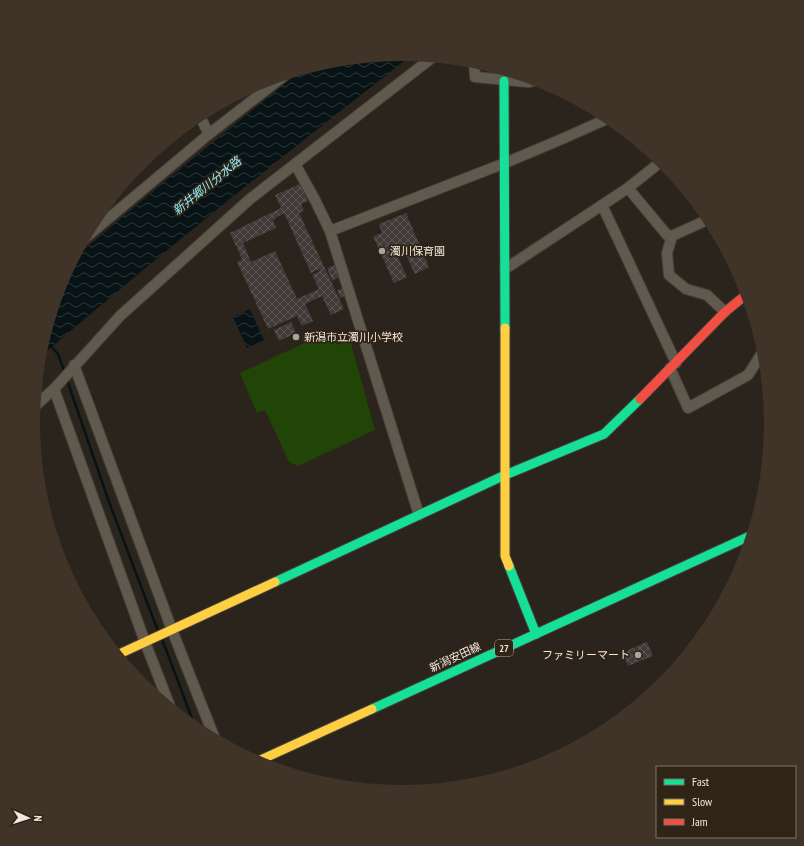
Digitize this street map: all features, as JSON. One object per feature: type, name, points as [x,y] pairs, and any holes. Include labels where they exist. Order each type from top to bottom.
[{"type":"street","points":[[41,401],[54,389],[74,365],[120,316],[250,199],[426,62]]},
{"type":"street","points":[[474,68],[475,77],[523,82]]},
{"type":"street","points":[[504,81],[505,556],[536,634]]},
{"type":"street","points":[[99,225],[209,134],[271,86]]},
{"type":"street","points":[[202,121],[209,134]]},
{"type":"street","points":[[330,231],[505,163],[602,121]]},
{"type":"street","points":[[295,164],[330,231],[420,515]]},
{"type":"street","points":[[505,269],[628,188],[656,165]]},
{"type":"street","points":[[628,188],[667,235],[672,236],[703,222]]},
{"type":"street","points":[[602,205],[673,366],[688,408],[748,376],[758,359]]},
{"type":"street","points":[[672,236],[667,252],[669,275],[686,289],[707,295],[725,312]]},
{"type":"street","points":[[122,652],[505,476],[604,434],[725,312],[742,298]]},
{"type":"street","points":[[74,365],[170,631],[212,731]]},
{"type":"street","points":[[54,389],[148,640],[168,699]]},
{"type":"street","name":"新潟安田線","points":[[265,758],[745,538]]},
{"type":"green space","points":[[330,331],[337,345],[350,340],[375,430],[298,466],[289,462],[265,410],[257,413],[240,373]]},
{"type":"water","name":"新井郷川分水路","points":[[404,61],[224,204],[47,351],[59,307],[84,250],[292,78],[308,73],[355,64]]},
{"type":"water","points":[[250,309],[264,340],[247,348],[233,317]]},
{"type":"building","points":[[300,184],[308,201],[301,204],[304,211],[299,213],[344,309],[331,315],[322,296],[305,304],[313,321],[302,326],[297,316],[268,329],[237,262],[242,259],[230,233],[281,208],[275,195]],"holes":[[[284,213],[311,273],[319,269],[320,271],[312,275],[319,289],[297,299],[275,251],[251,262],[243,243],[276,228],[273,220]]]},
{"type":"building","points":[[406,213],[429,267],[415,274],[402,247],[395,251],[407,277],[394,283],[373,236],[382,233],[379,224]]},
{"type":"building","points":[[337,264],[341,276],[332,281],[327,268]]},
{"type":"building","points":[[344,288],[347,295],[340,298],[337,290]]},
{"type":"building","points":[[291,322],[296,333],[279,341],[274,330]]},
{"type":"building","name":"ファミリーマート","points":[[647,642],[653,656],[628,666],[623,654],[628,650]]},
{"type":"waterway","points":[[50,345],[58,354],[65,373]]},
{"type":"waterway","points":[[67,380],[109,502],[158,631]]},
{"type":"waterway","points":[[162,639],[191,717]]},
{"type":"traffic: fast","points":[[504,81],[505,328]]},
{"type":"traffic: fast","points":[[275,582],[505,475],[604,434],[640,399]]},
{"type":"traffic: fast","points":[[372,709],[745,538]]},
{"type":"traffic: fast","points":[[509,566],[536,634]]},
{"type":"traffic: slow","points":[[505,328],[505,556],[509,566]]},
{"type":"traffic: slow","points":[[122,652],[275,582]]},
{"type":"traffic: slow","points":[[265,758],[372,709]]},
{"type":"traffic: jam","points":[[640,399],[725,312],[742,298]]},
{"type":"place","name":"濁川保育園","points":[[382,251]]},
{"type":"place","name":"新潟市立濁川小学校","points":[[296,337]]},
{"type":"place","name":"ファミリーマート","points":[[638,655]]}]
